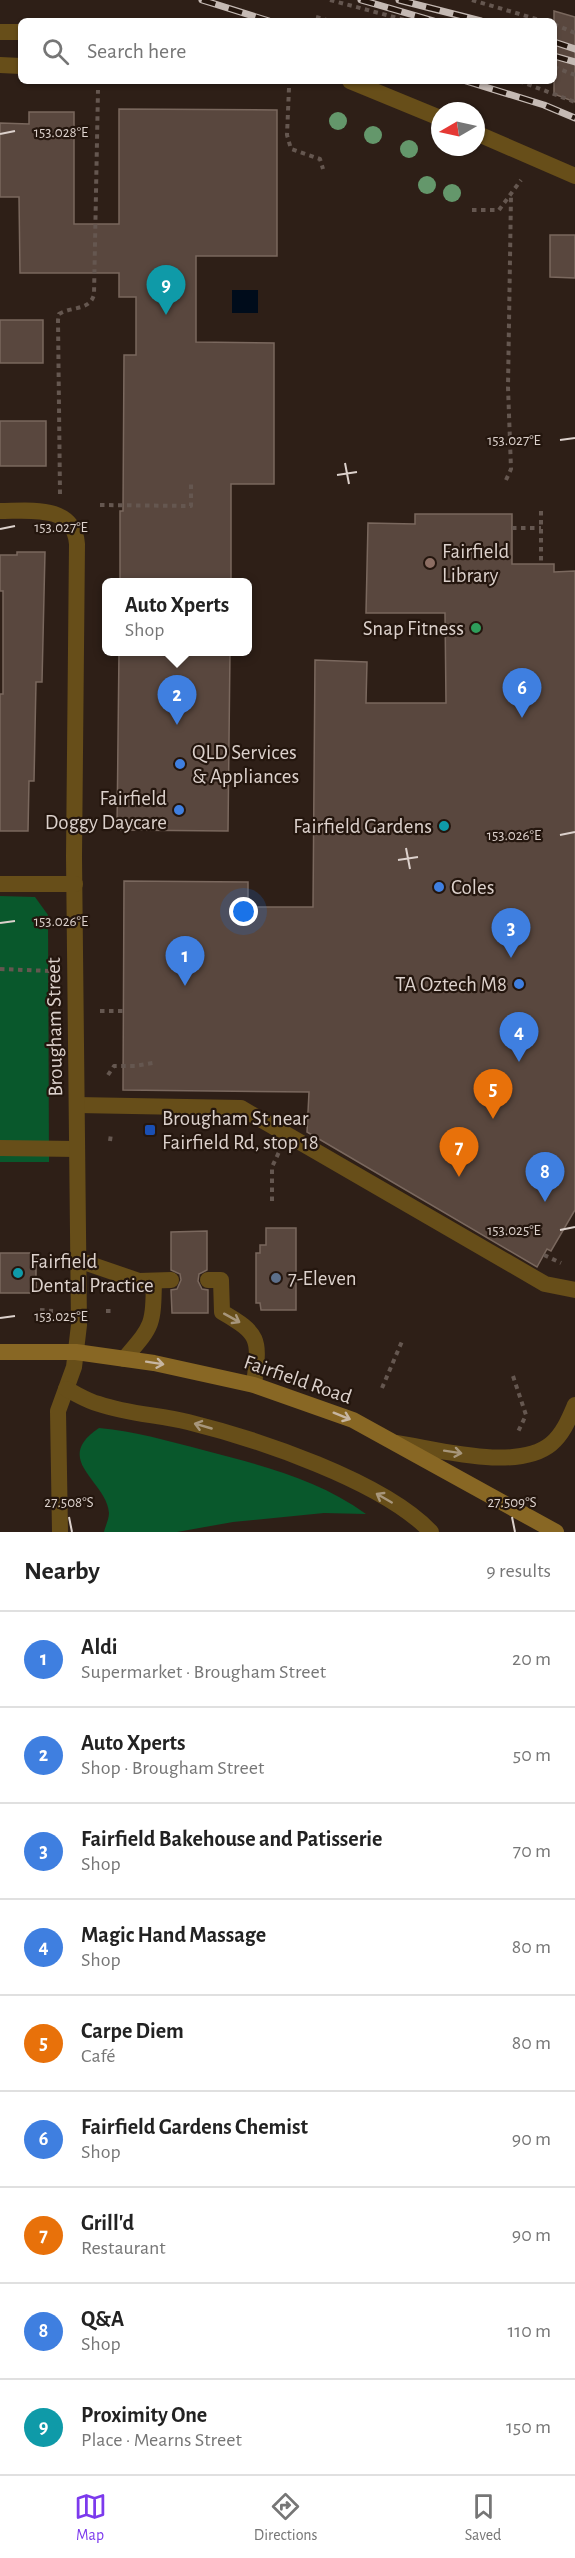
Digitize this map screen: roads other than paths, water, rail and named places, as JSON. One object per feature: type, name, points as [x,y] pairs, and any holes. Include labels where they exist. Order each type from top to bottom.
[{"type":"main road","name":"Fairfield Road","points":[[0,1352],[76,1352],[180,1368],[254,1385],[352,1420],[556,1532]]},
{"type":"street","points":[[0,32],[18,32]]},
{"type":"street","points":[[0,66],[18,66]]},
{"type":"street","points":[[357,84],[431,114]]},
{"type":"street","points":[[485,137],[575,176]]},
{"type":"street","name":"Brougham Street","points":[[0,511],[48,512],[68,521],[75,532],[77,544],[75,884],[79,1325],[76,1352],[58,1411],[60,1532]]},
{"type":"street","points":[[0,884],[75,884]]},
{"type":"street","points":[[77,1105],[241,1108],[545,1284],[575,1290]]},
{"type":"street","points":[[0,1148],[77,1149]]},
{"type":"street","points":[[78,1260],[139,1281],[171,1280]]},
{"type":"street","points":[[208,1280],[221,1280],[222,1312],[249,1329],[254,1336],[257,1354],[254,1385]]},
{"type":"street","points":[[124,1359],[150,1329],[154,1316],[154,1281]]},
{"type":"street","points":[[66,1389],[100,1405],[188,1422],[289,1454],[370,1490],[404,1509],[431,1532]]},
{"type":"street","points":[[395,1443],[486,1456],[529,1456],[551,1444],[558,1437],[575,1405]]},
{"type":"water","points":[[232,290],[258,290],[258,313],[232,313]]},
{"type":"railway","points":[[202,0],[259,18]]},
{"type":"railway","points":[[361,0],[424,18]]},
{"type":"railway","points":[[399,0],[469,18]]},
{"type":"railway","points":[[557,43],[575,49]]},
{"type":"railway","points":[[557,57],[575,62]]},
{"type":"railway","points":[[476,84],[544,105],[575,118]]},
{"type":"place","name":"Proximity One","points":[[166,315]]},
{"type":"place","name":"Fairfield Library","points":[[430,563]]},
{"type":"place","name":"Snap Fitness","points":[[476,628]]},
{"type":"place","name":"Fairfield Gardens Chemist","points":[[522,718]]},
{"type":"place","name":"Auto Xperts","points":[[177,725]]},
{"type":"place","name":"QLD Services & Appliances","points":[[180,764]]},
{"type":"place","name":"Fairfield Doggy Daycare","points":[[179,810]]},
{"type":"place","name":"Fairfield Gardens","points":[[444,826]]},
{"type":"place","name":"Coles","points":[[439,887]]},
{"type":"place","name":"Fairfield Bakehouse and Patisserie","points":[[511,958]]},
{"type":"place","name":"TA Oztech M8","points":[[519,984]]},
{"type":"place","name":"Aldi","points":[[185,986]]},
{"type":"place","name":"Magic Hand Massage","points":[[519,1062]]},
{"type":"place","name":"Carpe Diem","points":[[493,1119]]},
{"type":"place","name":"Brougham St near Fairfield Rd, stop 18","points":[[150,1130]]},
{"type":"place","name":"Grill'd","points":[[459,1177]]},
{"type":"place","name":"Q&A","points":[[545,1202]]},
{"type":"place","name":"Fairfield Dental Practice","points":[[18,1273]]},
{"type":"place","name":"7-Eleven","points":[[276,1278]]}]
